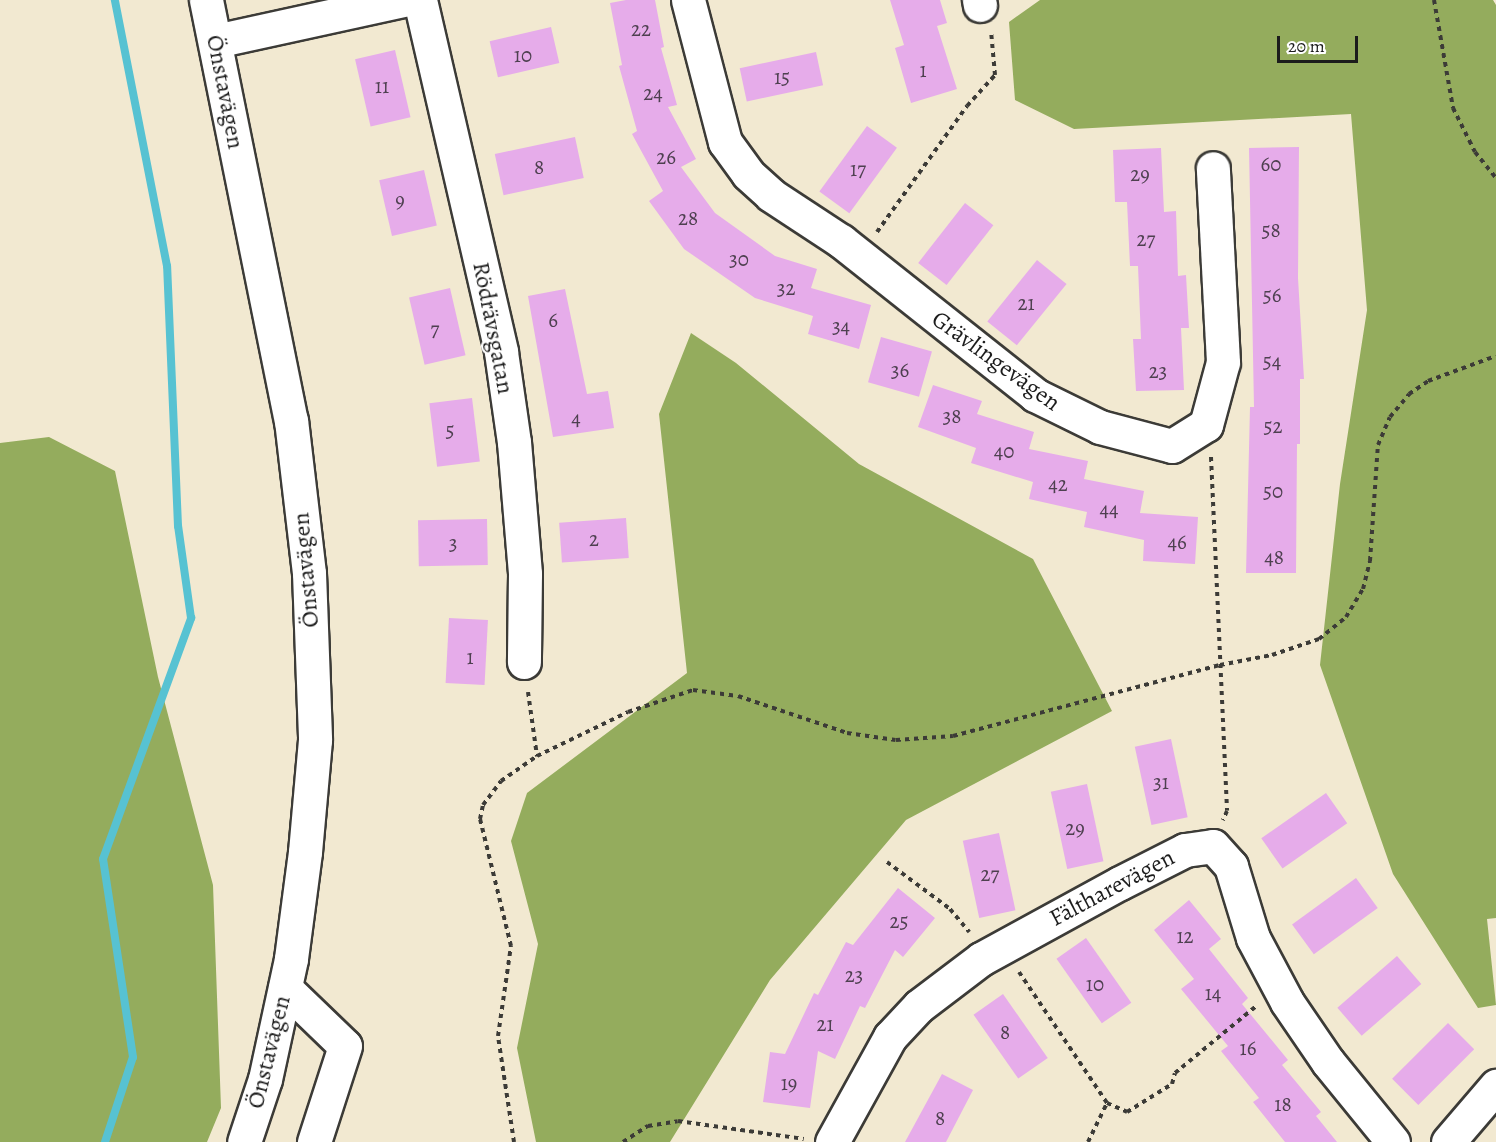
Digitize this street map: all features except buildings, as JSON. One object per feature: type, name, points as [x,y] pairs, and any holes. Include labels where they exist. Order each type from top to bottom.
[{"type":"street","name":"Önstavägen","points":[[207,0],[291,420],[309,573],[315,740],[305,852],[285,988],[265,1079],[244,1142]]},
{"type":"street","points":[[215,40],[403,0]]},
{"type":"street","name":"Rödrävsgatan","points":[[420,0],[503,363],[514,442],[525,574],[524,662]]},
{"type":"street","name":"Grävlingevägen","points":[[687,0],[725,142],[748,174],[771,195],[860,257],[1035,395],[1064,411],[1100,427],[1172,446],[1206,425]]},
{"type":"street","points":[[1206,425],[1223,362],[1213,168]]},
{"type":"street","points":[[1213,846],[1232,866],[1252,938],[1279,987],[1328,1062],[1393,1142]]},
{"type":"street","name":"Fältharevägen","points":[[824,1141],[890,1036],[919,1006],[995,952],[1185,850],[1213,846]]},
{"type":"street","points":[[285,988],[345,1046],[314,1142]]},
{"type":"street","points":[[1448,1142],[1496,1086]]},
{"type":"path","points":[[1434,0],[1453,108],[1475,152],[1496,178]]},
{"type":"path","points":[[860,257],[967,106],[995,75],[990,25],[980,3]]},
{"type":"path","points":[[514,1142],[498,1036],[511,946],[480,819],[491,790],[537,756],[628,712],[693,690],[738,696],[847,733],[896,740],[953,736],[1014,723],[1220,665],[1272,655],[1319,639],[1346,616],[1363,589],[1370,561],[1373,475],[1378,445],[1390,417],[1409,394],[1428,381],[1496,356]]},
{"type":"path","points":[[1206,425],[1212,461],[1227,811],[1213,846]]},
{"type":"path","points":[[524,662],[537,756]]},
{"type":"path","points":[[887,862],[950,909],[995,952],[1107,1103],[1127,1112],[1172,1084],[1175,1073],[1279,987]]},
{"type":"path","points":[[1088,1142],[1107,1103]]},
{"type":"path","points":[[623,1142],[648,1126],[678,1121],[824,1141]]},
{"type":"green space","points":[[1040,0],[1493,0],[1496,5],[1496,918],[1487,919],[1496,1005],[1478,1008],[1393,874],[1320,665],[1340,484],[1367,310],[1351,114],[1074,129],[1015,100],[1009,22]]},
{"type":"green space","points":[[691,333],[736,363],[859,464],[1033,559],[1112,711],[906,820],[770,980],[670,1142],[536,1142],[517,1048],[538,944],[511,841],[527,793],[687,673],[659,414]]},
{"type":"green space","points":[[49,437],[115,471],[158,677],[213,885],[221,1108],[207,1142],[0,1142],[0,443]]},
{"type":"waterway","points":[[105,1142],[133,1057],[103,859],[191,618],[178,526],[167,266],[115,0]]}]
